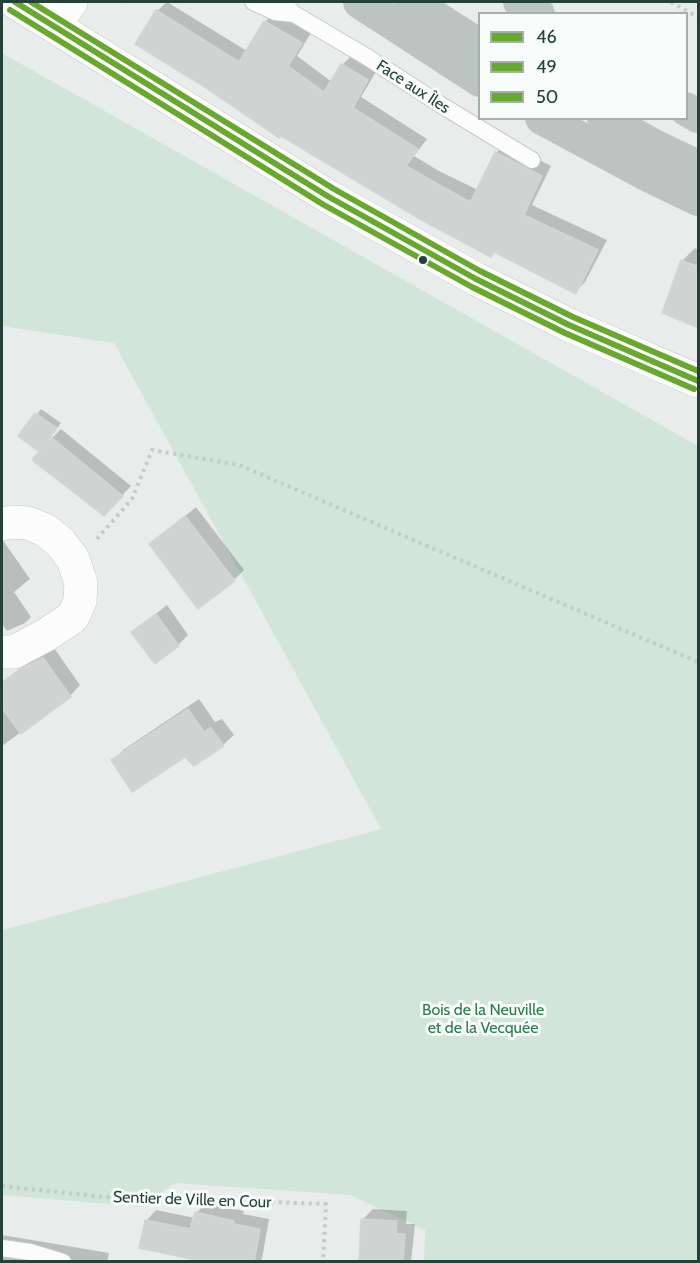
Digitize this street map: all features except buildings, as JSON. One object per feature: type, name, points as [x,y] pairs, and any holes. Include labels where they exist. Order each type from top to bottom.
[{"type":"highway","points":[[360,2],[478,79]]},
{"type":"highway","points":[[411,2],[478,45]]},
{"type":"highway","points":[[520,2],[535,12]]},
{"type":"highway","points":[[608,120],[656,147],[699,167]]},
{"type":"highway","points":[[547,121],[650,176],[699,199]]},
{"type":"main road","points":[[15,2],[62,13],[329,197],[476,279],[569,325],[699,381]]},
{"type":"main road","points":[[2,524],[28,523],[45,530],[60,542],[73,559],[81,583],[80,601],[74,617],[14,652],[2,652]]},
{"type":"lane","name":"Face aux Îles","points":[[254,2],[275,12],[289,8],[441,105],[532,159]]},
{"type":"lane","points":[[2,1248],[30,1252],[63,1262]]},
{"type":"path","points":[[671,2],[699,17]]},
{"type":"path","points":[[73,559],[97,539],[132,500],[152,450],[239,465],[699,662]]},
{"type":"path","name":"Sentier de Ville en Cour","points":[[2,1186],[104,1197],[326,1204],[323,1262]]},
{"type":"green space","name":"Bois de la Neuville et de la Vecquée","points":[[2,53],[698,446],[698,1261],[424,1261],[425,1230],[350,1195],[175,1183],[142,1207],[2,1195],[2,930],[381,829],[114,343],[2,326]]},
{"type":"transit line","name":"46","points":[[15,2],[329,197],[476,279],[569,325],[698,381]]},
{"type":"transit line","name":"50","points":[[31,2],[334,189],[480,271],[573,317],[698,371]]},
{"type":"transit line","name":"49","points":[[10,10],[324,205],[472,287],[565,333],[694,389]]}]
